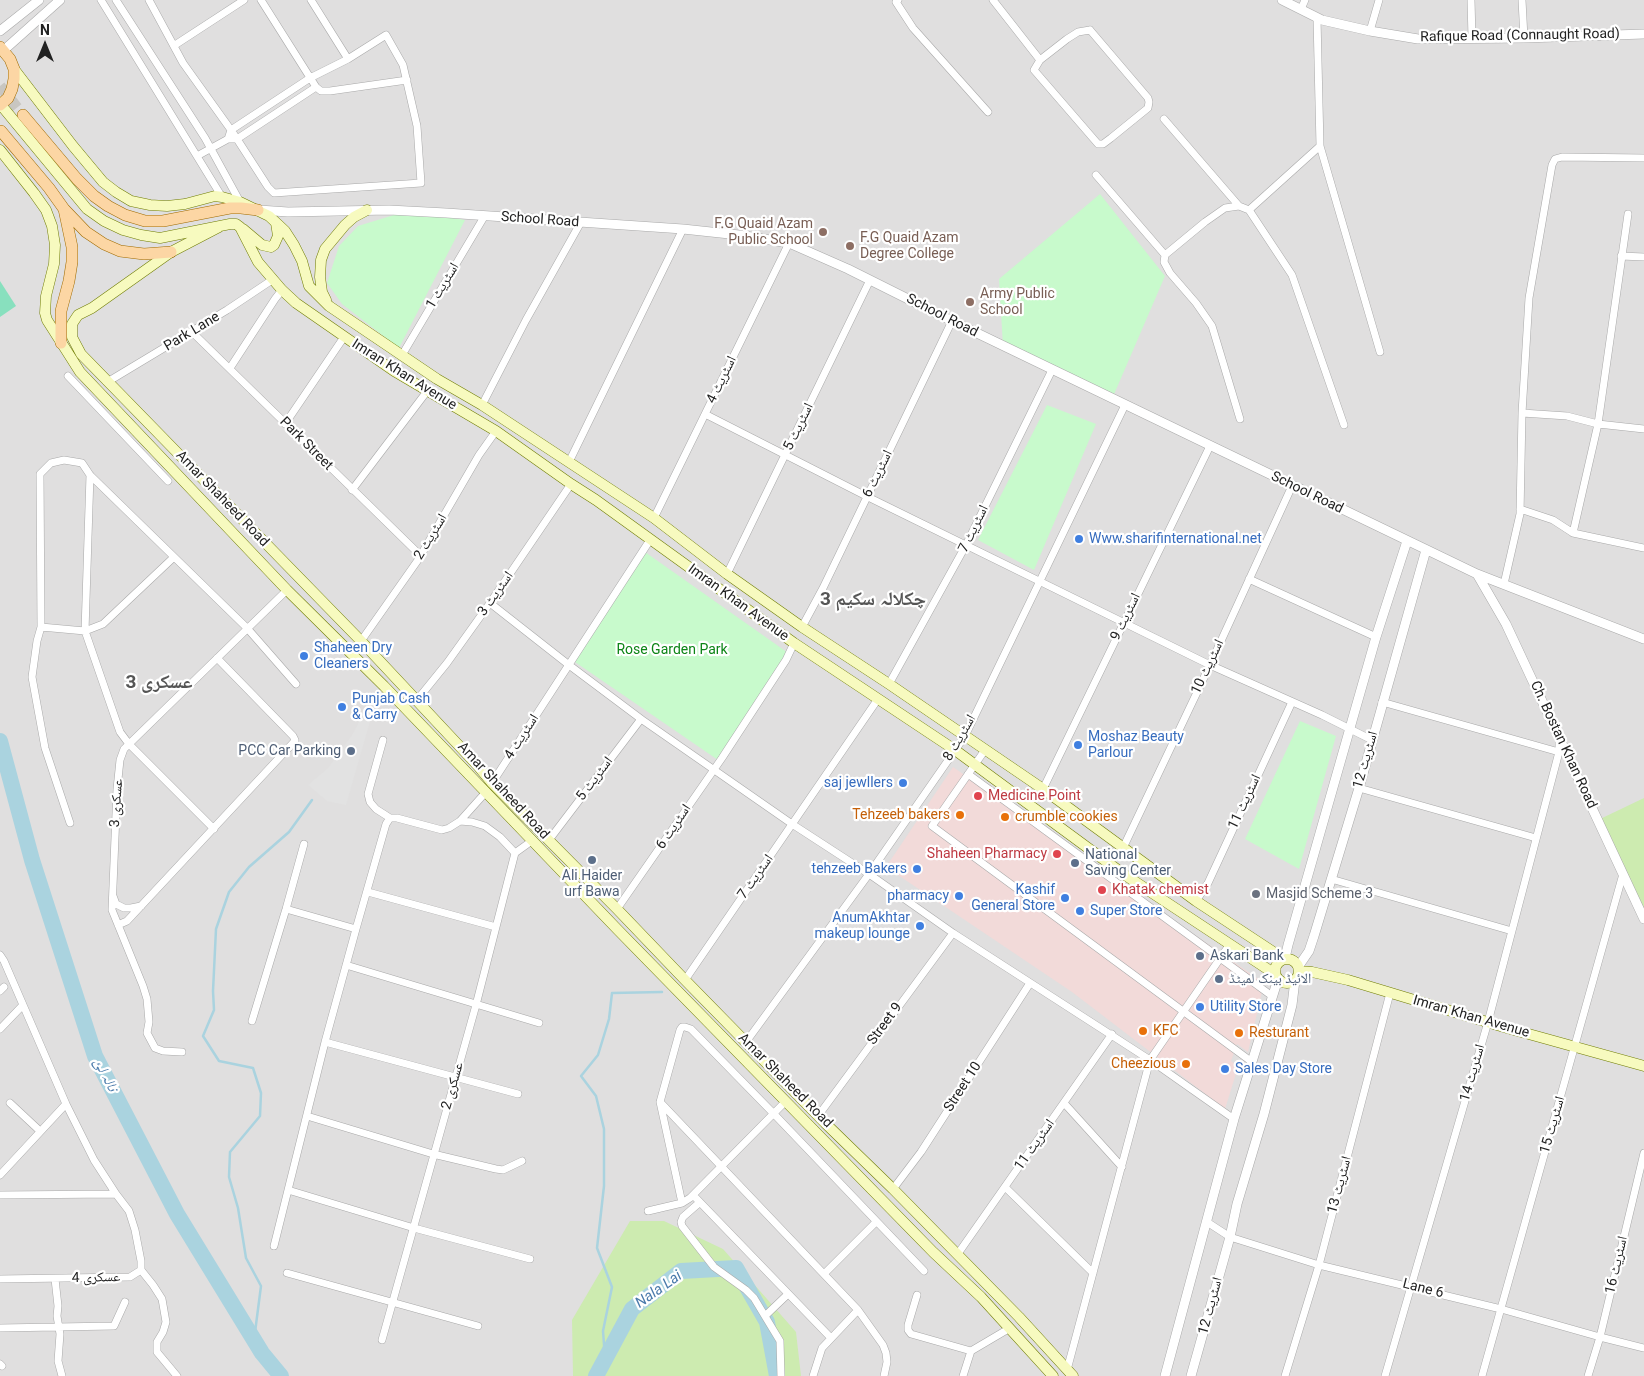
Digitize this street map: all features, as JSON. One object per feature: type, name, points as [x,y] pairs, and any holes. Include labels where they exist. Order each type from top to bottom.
[{"type":"main road","points":[[2,49],[10,59],[14,69],[91,168],[103,182],[116,192],[131,201],[167,206],[222,196]]},
{"type":"main road","points":[[14,69],[12,89],[8,98],[0,105],[87,209],[104,221],[123,230],[160,238],[236,224],[262,245],[271,246],[274,245],[278,236],[276,222]]},
{"type":"main road","points":[[23,115],[77,179],[94,196],[125,215],[145,221],[163,221],[230,208],[258,210]]},
{"type":"main road","points":[[1,131],[49,188],[64,209],[86,232],[104,244],[120,251],[144,254],[172,252]]},
{"type":"main road","name":"Amar Shaheed Road","points":[[0,150],[42,204],[52,226],[55,245],[54,264],[46,296],[45,313],[48,320],[80,372],[133,436],[384,686],[490,788],[549,840],[818,1116],[1022,1320],[1070,1373]]},
{"type":"main road","name":"Imran Khan Avenue","points":[[222,196],[258,210],[276,222],[294,245],[302,261],[310,286],[329,306],[438,379],[482,405],[654,518],[727,574],[1087,820],[1196,902],[1285,959]]},
{"type":"main road","points":[[61,343],[61,311],[72,262],[72,246],[64,209]]},
{"type":"main road","points":[[329,306],[322,292],[320,277],[321,260],[325,249],[345,225],[354,217],[367,210]]},
{"type":"main road","name":"Amar Shaheed Road","points":[[219,227],[172,252],[92,308],[78,314],[72,324],[72,337],[81,354],[417,700],[533,840],[617,929],[933,1252],[981,1296],[1053,1376]]},
{"type":"main road","name":"Imran Khan Avenue","points":[[240,227],[258,262],[272,280],[296,303],[394,371],[496,431],[596,500],[794,643],[955,750],[1122,873],[1276,976]]},
{"type":"main road","points":[[72,361],[81,354]]},
{"type":"main road","points":[[384,686],[394,676]]},
{"type":"main road","points":[[1285,959],[1295,962],[1297,973],[1288,983],[1276,976],[1276,964],[1285,959]]},
{"type":"main road","name":"Imran Khan Avenue","points":[[1297,973],[1321,974],[1644,1066]]},
{"type":"main road","points":[[738,1052],[746,1042]]},
{"type":"main road","points":[[1010,1328],[1022,1320]]},
{"type":"street","points":[[0,31],[39,0]]},
{"type":"street","points":[[2,49],[60,0]]},
{"type":"street","points":[[101,0],[222,196]]},
{"type":"street","points":[[116,0],[211,148],[240,202]]},
{"type":"street","points":[[149,0],[175,45],[183,63],[231,130],[238,139],[268,187],[274,193],[421,183],[417,126],[403,65],[386,35],[348,59],[310,78],[231,130],[228,139]]},
{"type":"street","points":[[175,45],[244,0]]},
{"type":"street","points":[[261,0],[310,78],[321,91],[406,80]]},
{"type":"street","points":[[311,0],[348,59]]},
{"type":"street","points":[[898,0],[896,2],[913,28],[988,112]]},
{"type":"street","points":[[993,0],[1040,60]]},
{"type":"street","name":"Rafique Road (Connaught Road)","points":[[1282,0],[1322,20],[1418,39],[1644,34]]},
{"type":"street","points":[[1301,9],[1305,0]]},
{"type":"street","points":[[1370,31],[1379,0]]},
{"type":"street","points":[[1471,0],[1472,38]]},
{"type":"street","points":[[1522,0],[1524,38]]},
{"type":"street","points":[[1317,18],[1320,146],[1380,352]]},
{"type":"street","points":[[1090,30],[1148,98],[1148,108],[1103,144],[1098,144],[1034,70],[1040,60],[1078,32],[1090,30]]},
{"type":"street","points":[[196,156],[228,139],[238,139],[316,87]]},
{"type":"street","points":[[1164,119],[1239,206],[1249,210],[1292,275],[1344,425]]},
{"type":"street","points":[[1249,210],[1320,146]]},
{"type":"street","points":[[1504,584],[1520,509],[1522,413],[1529,298],[1552,165],[1555,159],[1562,157],[1644,158]]},
{"type":"street","points":[[1096,175],[1165,255]]},
{"type":"street","points":[[1239,206],[1225,208],[1204,222],[1165,255],[1164,262],[1170,273],[1196,303],[1212,326],[1240,418]]},
{"type":"street","name":"School Road","points":[[258,210],[288,212],[367,210],[446,213],[683,229],[789,243],[808,250],[1476,574],[1644,639]]},
{"type":"street","points":[[1573,533],[1598,424],[1628,214]]},
{"type":"street","name":"اسٹریٹ 1","points":[[402,355],[484,216]]},
{"type":"street","points":[[482,405],[526,320],[581,222]]},
{"type":"street","points":[[569,462],[683,229]]},
{"type":"street","name":"اسٹریٹ 4","points":[[654,518],[789,243]]},
{"type":"street","points":[[1621,256],[1644,257]]},
{"type":"street","name":"Park Lane","points":[[109,381],[192,332],[272,280]]},
{"type":"street","name":"اسٹریٹ 5","points":[[727,574],[870,280]]},
{"type":"street","points":[[230,368],[282,290]]},
{"type":"street","name":"اسٹریٹ 6","points":[[802,626],[868,497],[952,321]]},
{"type":"street","name":"Park Street","points":[[192,332],[420,555]]},
{"type":"street","points":[[286,424],[344,337]]},
{"type":"street","name":"اسٹریٹ 7","points":[[889,684],[966,545],[1052,370]]},
{"type":"street","points":[[68,376],[133,436],[168,481]]},
{"type":"street","points":[[352,490],[428,390]]},
{"type":"street","name":"اسٹریٹ 8","points":[[746,1042],[869,874],[965,736],[1125,405]]},
{"type":"street","points":[[1522,413],[1567,416],[1598,424],[1644,429]]},
{"type":"street","points":[[705,414],[868,497],[1124,623],[1372,740]]},
{"type":"street","name":"اسٹریٹ 2","points":[[361,641],[420,555],[479,455],[496,431]]},
{"type":"street","name":"اسٹریٹ 9","points":[[1043,789],[1210,446]]},
{"type":"street","points":[[70,823],[45,748],[32,676],[41,627],[40,474],[51,463],[64,460],[82,463],[90,475],[247,628],[296,684]]},
{"type":"street","points":[[90,475],[86,631],[120,732],[129,744],[214,829]]},
{"type":"street","name":"اسٹریٹ 3","points":[[417,700],[490,603],[571,484]]},
{"type":"street","name":"اسٹریٹ 10","points":[[1123,848],[1292,486]]},
{"type":"street","points":[[1520,509],[1553,520],[1573,533],[1644,548]]},
{"type":"street","name":"اسٹریٹ 4","points":[[460,821],[490,788],[650,540]]},
{"type":"street","points":[[1285,959],[1376,637],[1407,541]]},
{"type":"street","name":"اسٹریٹ 12","points":[[1191,1376],[1264,1114],[1292,1005],[1297,973],[1309,951],[1359,788],[1426,550]]},
{"type":"street","points":[[41,627],[86,631],[103,624],[174,558]]},
{"type":"street","name":"Ch. Bostan Khan Road","points":[[1476,574],[1506,624],[1644,919]]},
{"type":"street","points":[[1249,579],[1376,637]]},
{"type":"street","name":"عسکری 3","points":[[182,1052],[163,1051],[155,1048],[147,1033],[149,1022],[147,999],[112,910],[120,760],[124,749],[287,590]]},
{"type":"street","points":[[490,603],[641,719],[792,824],[869,874],[952,933],[1112,1034],[1234,1119]]},
{"type":"street","name":"اسٹریٹ 6","points":[[617,909],[713,768],[722,758],[786,660],[794,643]]},
{"type":"street","points":[[118,925],[127,920],[141,906],[294,743],[293,736],[217,658]]},
{"type":"street","name":"اسٹریٹ 7","points":[[685,980],[878,699]]},
{"type":"street","name":"اسٹریٹ 11","points":[[1196,902],[1208,882],[1292,702]]},
{"type":"street","points":[[1382,702],[1559,752]]},
{"type":"street","name":"اسٹریٹ 5","points":[[549,840],[641,719]]},
{"type":"street","name":"اسٹریٹ 14","points":[[1385,1376],[1488,1022],[1559,752],[1560,738]]},
{"type":"street","points":[[383,740],[368,794],[370,802],[376,809],[390,818],[398,818],[442,830],[460,821],[485,826],[500,837],[515,853],[533,840]]},
{"type":"street","points":[[985,750],[932,826],[1252,1062]]},
{"type":"street","points":[[968,774],[1272,996]]},
{"type":"street","points":[[1359,788],[1536,838]]},
{"type":"street","points":[[274,1246],[325,1042],[386,824],[390,818]]},
{"type":"street","points":[[252,1022],[304,844]]},
{"type":"street","name":"عسکری 2","points":[[382,1340],[476,1005],[515,853]]},
{"type":"street","name":"اسٹریٹ 15","points":[[1482,1376],[1623,874]]},
{"type":"street","points":[[1331,879],[1512,931]]},
{"type":"street","points":[[368,892],[496,927]]},
{"type":"street","points":[[113,895],[116,904],[124,908],[141,906]]},
{"type":"street","points":[[286,909],[356,929]]},
{"type":"street","name":"Street 9","points":[[818,1116],[952,933]]},
{"type":"street","points":[[1070,1373],[1093,1273],[1150,1060],[1230,944]]},
{"type":"street","points":[[0,955],[66,1104],[94,1160],[129,1211],[135,1230],[141,1270],[154,1285],[162,1299],[166,1322],[157,1342],[157,1352],[177,1376]]},
{"type":"street","points":[[346,965],[539,1023]]},
{"type":"street","points":[[1166,1376],[1234,1119],[1272,996],[1276,976]]},
{"type":"street","name":"Street 10","points":[[893,1189],[921,1152],[1030,983]]},
{"type":"street","name":"اسٹریٹ 13","points":[[1285,1376],[1319,1265],[1390,993]]},
{"type":"street","points":[[0,1029],[23,1005]]},
{"type":"street","points":[[682,1203],[660,1102],[680,1030],[682,1027],[685,1027],[691,1029],[924,1271]]},
{"type":"street","name":"اسٹریٹ 11","points":[[957,1255],[1112,1034]]},
{"type":"street","points":[[325,1042],[518,1094]]},
{"type":"street","points":[[648,1210],[682,1203],[722,1167],[786,1101]]},
{"type":"street","points":[[660,1102],[858,1310],[883,1345],[887,1362],[884,1376]]},
{"type":"street","points":[[10,1103],[40,1131]]},
{"type":"street","points":[[1064,1103],[1122,1167]]},
{"type":"street","points":[[0,1175],[66,1104]]},
{"type":"street","points":[[306,1116],[433,1154],[503,1170],[522,1161]]},
{"type":"street","name":"اسٹریٹ 16","points":[[1588,1376],[1600,1337],[1644,1153]]},
{"type":"street","points":[[1005,1187],[1093,1273]]},
{"type":"street","points":[[288,1190],[414,1228],[530,1259]]},
{"type":"street","points":[[0,1195],[116,1194]]},
{"type":"street","points":[[692,1195],[831,1338]]},
{"type":"street","points":[[699,1203],[684,1217],[681,1222],[682,1226],[714,1267],[746,1290],[765,1316],[780,1341],[782,1376]]},
{"type":"street","points":[[824,1274],[876,1222]]},
{"type":"street","name":"Lane 6","points":[[1207,1222],[1230,1237],[1319,1265],[1501,1309],[1644,1348]]},
{"type":"street","name":"عسکری 4","points":[[0,1279],[130,1277],[141,1270]]},
{"type":"street","points":[[287,1273],[478,1326]]},
{"type":"street","points":[[55,1278],[60,1334],[58,1362],[62,1376]]},
{"type":"street","points":[[765,1316],[788,1294]]},
{"type":"street","points":[[917,1294],[908,1325],[908,1330],[911,1334],[971,1351]]},
{"type":"street","points":[[0,1328],[114,1326],[125,1302]]},
{"type":"street","points":[[813,1376],[822,1348],[858,1310]]},
{"type":"street","points":[[963,1376],[971,1351],[1010,1328]]},
{"type":"shaded area","points":[[0,0],[1644,0],[1644,1376],[0,1376]]},
{"type":"shaded area","name":"PCC Car Parking","points":[[368,700],[375,704],[346,805],[327,801],[308,785],[328,768],[352,735]]},
{"type":"shaded area","points":[[953,767],[1264,983],[1248,1052],[1237,1044],[1231,1061],[1238,1067],[1225,1109],[1072,992],[886,867]]},
{"type":"green space","points":[[1100,194],[1165,276],[1112,399],[1003,346],[999,279]]},
{"type":"green space","points":[[407,211],[465,220],[399,348],[342,304],[327,283],[339,246],[358,226]]},
{"type":"green space","points":[[0,281],[16,306],[0,317]]},
{"type":"green space","points":[[1047,405],[1096,424],[1034,570],[978,540]]},
{"type":"green space","name":"Rose Garden Park","points":[[645,552],[791,655],[718,760],[575,662]]},
{"type":"green space","points":[[1300,721],[1336,736],[1299,869],[1245,839]]},
{"type":"green space","points":[[1644,798],[1644,919],[1598,820]]},
{"type":"green space","points":[[630,1221],[664,1221],[723,1249],[796,1332],[801,1376],[573,1376],[572,1320]]},
{"type":"waterway","name":"نالہ لئ","points":[[0,741],[32,860],[95,1056],[177,1214],[262,1353],[281,1376]]},
{"type":"waterway","points":[[254,1340],[261,1286],[246,1258],[238,1208],[229,1177],[230,1152],[260,1116],[261,1093],[253,1068],[219,1061],[203,1036],[214,1010],[216,929],[229,892],[249,867],[289,832],[312,800]]},
{"type":"waterway","points":[[605,1358],[603,1331],[612,1287],[597,1248],[604,1186],[604,1129],[596,1096],[581,1076],[598,1055],[609,1019],[612,993],[662,992]]},
{"type":"waterway","name":"Nala Lai","points":[[596,1376],[632,1309],[681,1271],[736,1268],[767,1322],[777,1376]]},
{"type":"tunnel","points":[[0,86],[23,115]]},
{"type":"place","name":"F.G Quaid Azam Public School","points":[[823,232]]},
{"type":"place","name":"F.G Quaid Azam Degree College","points":[[850,246]]},
{"type":"place","name":"Army Public School","points":[[970,302]]},
{"type":"place","name":"Www.sharifinternational.net","points":[[1079,539]]},
{"type":"place","name":"Shaheen Dry Cleaners","points":[[304,656]]},
{"type":"place","name":"Punjab Cash & Carry","points":[[342,707]]},
{"type":"place","name":"Moshaz Beauty Parlour","points":[[1078,745]]},
{"type":"place","name":"PCC Car Parking","points":[[351,751]]},
{"type":"place","name":"saj jewllers","points":[[903,783]]},
{"type":"place","name":"Medicine Point","points":[[978,796]]},
{"type":"place","name":"Tehzeeb bakers","points":[[960,815]]},
{"type":"place","name":"crumble cookies","points":[[1005,817]]},
{"type":"place","name":"Shaheen Pharmacy","points":[[1057,854]]},
{"type":"place","name":"Ali Haider urf Bawa","points":[[592,860]]},
{"type":"place","name":"National Saving Center","points":[[1075,863]]},
{"type":"place","name":"tehzeeb Bakers","points":[[917,869]]},
{"type":"place","name":"Khatak chemist","points":[[1102,890]]},
{"type":"place","name":"Masjid Scheme 3","points":[[1256,894]]},
{"type":"place","name":"pharmacy","points":[[959,896]]},
{"type":"place","name":"Kashif General Store","points":[[1065,898]]},
{"type":"place","name":"Super Store","points":[[1080,911]]},
{"type":"place","name":"AnumAkhtar makeup lounge","points":[[920,926]]},
{"type":"place","name":"Askari Bank","points":[[1200,956]]},
{"type":"place","name":"الائیڈ بینک لمیٹڈ","points":[[1219,979]]},
{"type":"place","name":"Utility Store","points":[[1200,1007]]},
{"type":"place","name":"KFC","points":[[1143,1031]]},
{"type":"place","name":"Resturant","points":[[1239,1033]]},
{"type":"place","name":"Cheezious","points":[[1186,1064]]},
{"type":"place","name":"Sales Day Store","points":[[1225,1069]]},
{"type":"district","name":"چکلالہ سکیم 3","points":[[873,600]]},
{"type":"district","name":"عسکری 3","points":[[159,683]]}]
